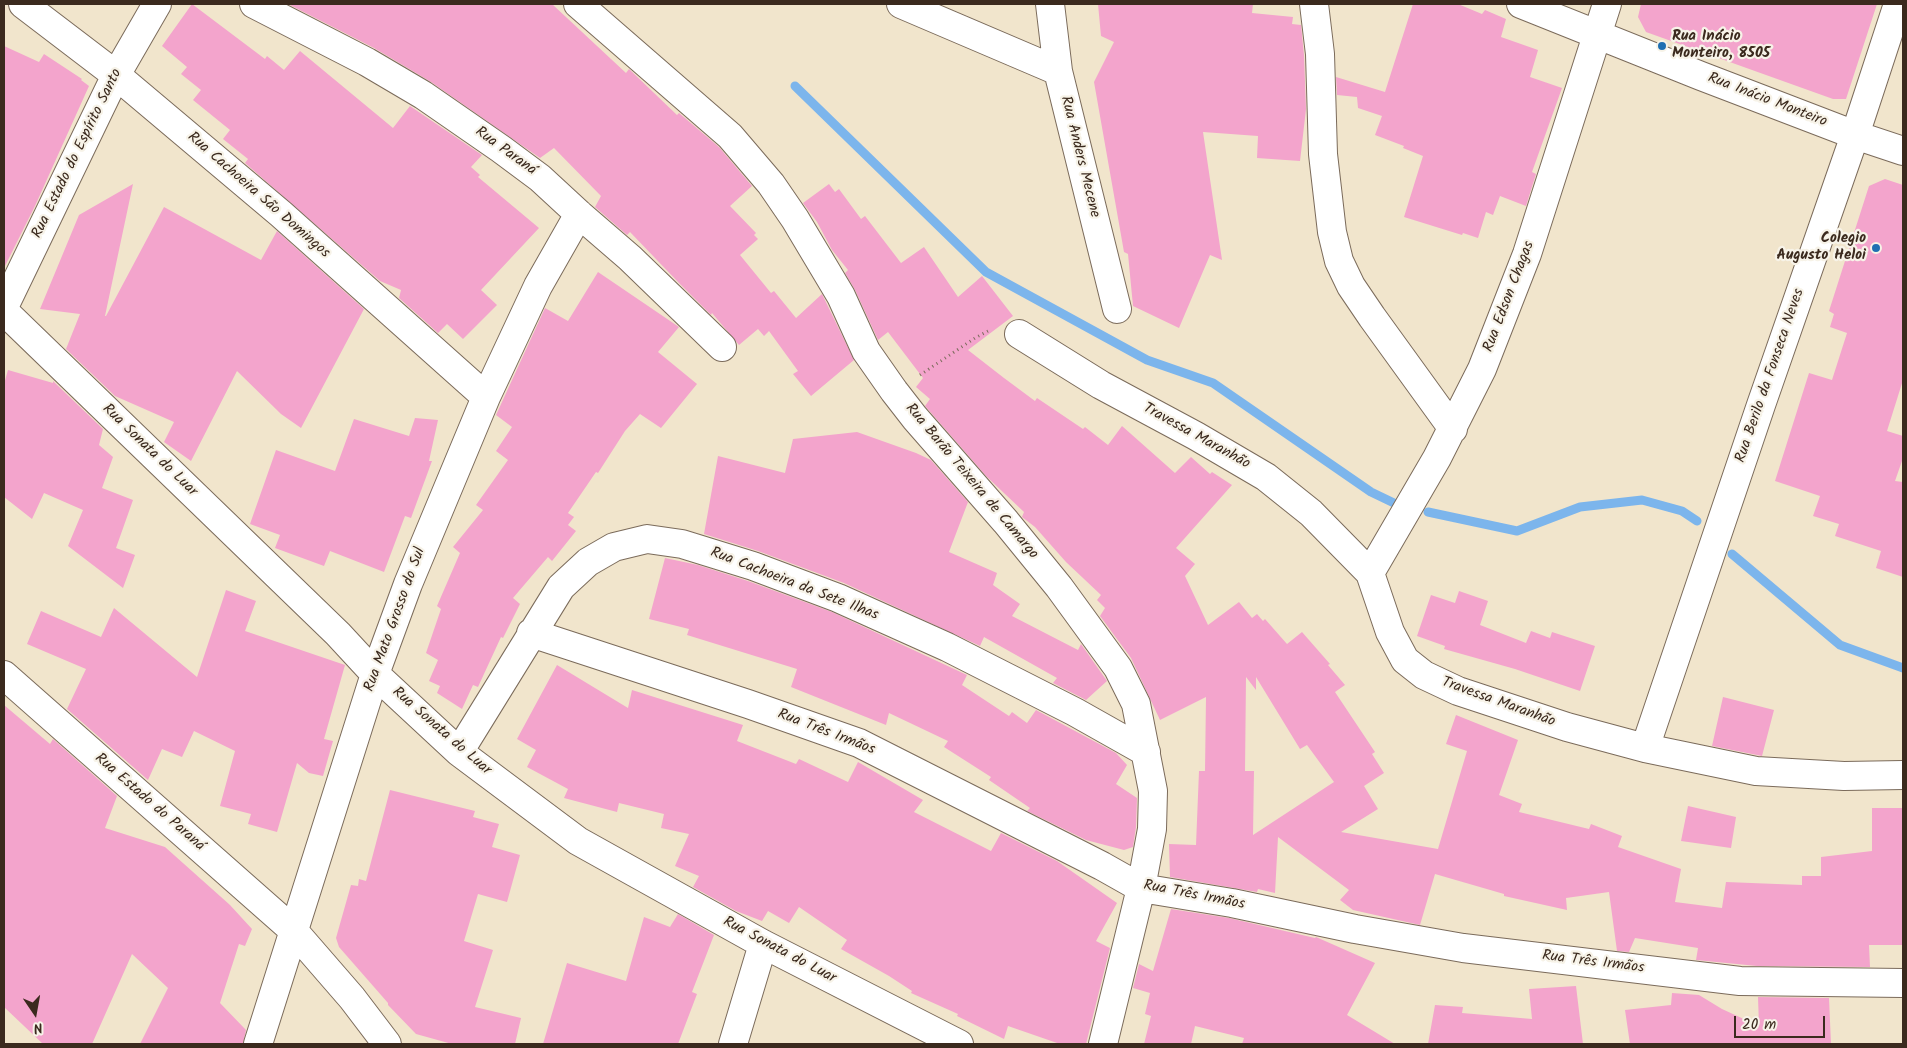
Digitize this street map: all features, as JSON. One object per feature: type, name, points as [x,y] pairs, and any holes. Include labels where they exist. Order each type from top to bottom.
[{"type":"street","name":"Rua Cachoeira São Domingos","points":[[24,4],[116,75],[281,214],[486,397]]},
{"type":"street","name":"Rua Estado do Espírito Santo","points":[[4,309],[116,75],[157,4]]},
{"type":"street","name":"Rua Paraná","points":[[254,4],[367,62],[464,122],[540,178],[630,258],[722,347]]},
{"type":"street","name":"Rua Barão Teixeira de Camargo","points":[[578,4],[730,136],[772,184],[841,296],[866,351],[894,391],[1059,587],[1118,668],[1136,704],[1154,791],[1152,829],[1141,888],[1103,1044]]},
{"type":"street","points":[[901,4],[1058,71]]},
{"type":"street","name":"Rua Anders Mecene","points":[[1050,4],[1058,71],[1117,309]]},
{"type":"street","points":[[1314,4],[1320,54],[1323,154],[1332,232],[1339,261],[1351,286],[1372,317],[1453,428]]},
{"type":"street","name":"Rua Inácio Monteiro","points":[[1521,4],[1595,35],[1855,135],[1903,151]]},
{"type":"street","name":"Rua Edson Chagas","points":[[1370,572],[1437,458],[1482,369],[1527,254],[1595,35],[1607,4]]},
{"type":"street","name":"Rua Berilo da Fonseca Neves","points":[[1645,748],[1898,4]]},
{"type":"street","name":"Rua Mato Grosso do Sul","points":[[258,1044],[375,674],[408,584],[486,397],[538,286],[579,214]]},
{"type":"street","name":"Rua Sonata do Luar","points":[[4,309],[331,628],[375,674],[459,752],[578,841],[764,944],[959,1044]]},
{"type":"street","name":"Travessa Maranhão","points":[[1020,334],[1101,385],[1196,436],[1266,477],[1311,513],[1370,572],[1390,632],[1405,660],[1424,675],[1458,691],[1567,727],[1645,748],[1756,771],[1844,776],[1903,774]]},
{"type":"street","name":"Rua Cachoeira da Sete Ilhas","points":[[459,752],[561,587],[588,562],[608,550],[647,539],[682,544],[753,566],[838,598],[938,643],[1075,712],[1146,752]]},
{"type":"street","name":"Rua Três Irmãos","points":[[531,633],[748,704],[859,743],[1102,866],[1141,888],[1232,903],[1463,948],[1740,981],[1903,983]]},
{"type":"street","name":"Rua Estado do Paraná","points":[[4,675],[293,930],[352,998],[387,1044]]},
{"type":"street","points":[[733,1044],[764,944]]},
{"type":"path","points":[[894,391],[975,338],[994,328],[1006,328],[1020,334]]},
{"type":"building","points":[[192,4],[265,59],[267,56],[284,70],[300,51],[393,128],[410,106],[482,155],[471,167],[480,175],[478,177],[539,228],[481,290],[497,305],[463,339],[447,324],[438,333],[399,298],[401,290],[380,281],[245,163],[248,159],[223,139],[230,130],[193,100],[201,90],[181,74],[187,67],[162,46]]},
{"type":"building","points":[[288,4],[552,4],[626,73],[629,69],[677,115],[679,113],[719,147],[752,186],[730,206],[756,233],[754,235],[758,239],[740,255],[771,293],[774,291],[796,318],[822,294],[854,360],[811,396],[793,374],[798,371],[769,331],[764,336],[758,329],[739,345],[712,313],[711,315],[630,232],[627,235],[595,207],[601,196],[554,148],[540,158],[431,82],[374,48]]},
{"type":"building","points":[[1098,4],[1253,4],[1252,13],[1293,17],[1292,24],[1301,25],[1306,109],[1300,161],[1257,158],[1258,136],[1203,132],[1222,260],[1210,255],[1179,328],[1133,306],[1128,254],[1124,252],[1094,82],[1114,42],[1101,36]]},
{"type":"building","points":[[1413,4],[1458,4],[1482,14],[1485,10],[1506,19],[1501,37],[1538,50],[1530,77],[1562,88],[1532,172],[1536,174],[1526,206],[1500,196],[1493,215],[1486,212],[1478,238],[1404,217],[1423,156],[1403,148],[1404,146],[1375,135],[1382,116],[1358,108],[1357,97],[1337,95],[1336,77],[1385,92]]},
{"type":"building","points":[[1641,4],[1877,4],[1846,99],[1833,99],[1646,32],[1638,17]]},
{"type":"building","points":[[4,46],[39,62],[44,54],[82,79],[89,86],[35,206],[4,268]]},
{"type":"building","points":[[1885,179],[1903,185],[1903,380],[1887,431],[1903,436],[1903,458],[1895,481],[1903,482],[1903,577],[1876,568],[1881,551],[1835,536],[1839,524],[1813,516],[1820,496],[1775,481],[1809,373],[1832,380],[1847,333],[1830,327],[1834,314],[1829,311],[1869,186]]},
{"type":"building","points":[[133,184],[105,316],[164,207],[261,260],[277,231],[364,309],[301,428],[281,414],[237,371],[191,461],[164,442],[174,422],[115,396],[66,349],[80,314],[40,309],[79,215]]},
{"type":"building","points":[[829,184],[835,192],[839,189],[861,219],[865,216],[901,263],[924,247],[958,297],[982,276],[1013,316],[968,350],[1035,401],[1037,398],[1083,429],[1085,427],[1108,445],[1122,426],[1175,473],[1191,457],[1210,474],[1212,472],[1232,485],[1176,548],[1195,564],[1185,576],[1208,625],[1239,602],[1252,618],[1257,614],[1263,621],[1265,619],[1287,644],[1302,632],[1330,664],[1328,665],[1345,685],[1335,692],[1375,752],[1372,754],[1384,773],[1364,786],[1378,809],[1341,832],[1438,849],[1467,751],[1446,744],[1456,715],[1518,740],[1499,795],[1522,804],[1519,812],[1589,829],[1591,824],[1622,836],[1618,847],[1681,869],[1675,902],[1722,908],[1726,882],[1802,885],[1802,876],[1821,876],[1821,857],[1872,851],[1872,808],[1903,808],[1903,945],[1869,945],[1870,967],[1757,966],[1696,960],[1698,948],[1635,938],[1629,952],[1617,951],[1609,892],[1566,898],[1567,910],[1504,896],[1504,894],[1435,874],[1420,925],[1353,910],[1340,900],[1349,890],[1278,837],[1275,893],[1258,889],[1257,892],[1170,877],[1169,844],[1196,845],[1199,771],[1205,771],[1206,697],[1160,720],[1131,658],[1100,616],[1105,608],[1097,600],[1101,595],[1066,562],[1035,527],[1022,517],[1024,512],[986,476],[925,406],[930,399],[916,387],[923,378],[888,332],[878,340],[845,273],[848,270],[832,250],[817,222],[803,203]],"holes":[[[1246,677],[1256,690],[1256,677],[1300,749],[1307,745],[1334,782],[1253,835],[1254,771],[1245,771]]]},
{"type":"building","points":[[598,272],[679,327],[658,352],[697,384],[661,428],[640,414],[625,431],[598,473],[596,472],[568,513],[574,517],[568,525],[576,531],[552,561],[548,557],[513,598],[520,604],[503,638],[501,637],[478,687],[473,685],[462,709],[437,693],[440,686],[429,681],[438,660],[426,653],[441,609],[437,606],[460,553],[453,547],[483,510],[476,505],[508,460],[496,451],[512,427],[496,415],[545,308],[568,321]]},
{"type":"building","points":[[8,370],[53,383],[53,381],[103,429],[99,445],[113,457],[102,488],[133,500],[116,548],[135,555],[123,588],[68,546],[83,510],[44,493],[32,519],[4,497],[4,384]]},
{"type":"building","points":[[415,418],[438,420],[429,461],[432,461],[411,518],[405,516],[384,572],[330,551],[324,566],[275,548],[280,535],[250,524],[276,450],[335,471],[354,419],[409,436]]},
{"type":"building","points":[[857,432],[931,460],[968,502],[949,552],[997,573],[993,585],[1020,604],[1012,616],[1078,650],[1081,644],[1107,681],[1086,700],[1053,683],[1057,678],[984,637],[980,646],[844,583],[758,551],[704,534],[718,456],[785,473],[793,439]]},
{"type":"building","points":[[665,558],[698,565],[748,581],[832,612],[967,675],[962,685],[1009,716],[1012,712],[1027,723],[1036,710],[1116,753],[1127,765],[1116,784],[1137,798],[1133,847],[1124,850],[1086,840],[1027,811],[1030,808],[989,780],[991,777],[944,747],[948,741],[889,713],[886,725],[791,687],[797,669],[687,635],[689,629],[649,619]]},
{"type":"building","points":[[226,590],[256,601],[245,631],[345,665],[324,739],[333,741],[323,776],[309,773],[297,763],[277,832],[248,824],[251,814],[220,806],[235,751],[194,731],[182,757],[162,749],[148,780],[67,709],[86,669],[27,644],[41,611],[101,637],[114,608],[197,677]]},
{"type":"building","points":[[1459,591],[1488,601],[1480,625],[1526,643],[1531,631],[1550,638],[1552,632],[1595,646],[1580,691],[1515,669],[1444,649],[1445,646],[1417,636],[1431,595],[1455,603]]},
{"type":"building","points":[[557,665],[628,708],[632,690],[743,725],[737,741],[796,764],[799,759],[848,782],[858,762],[923,800],[914,812],[991,851],[1001,833],[1057,861],[1117,903],[1096,941],[1110,948],[1086,1044],[1060,1044],[1008,1026],[1004,1039],[957,1016],[958,1014],[911,993],[912,991],[889,976],[841,949],[847,940],[799,907],[789,923],[768,911],[762,921],[736,911],[693,887],[699,876],[675,866],[689,834],[661,828],[664,814],[619,803],[617,812],[564,798],[568,789],[527,767],[536,750],[517,739]]},
{"type":"building","points":[[1723,697],[1774,710],[1762,756],[1712,746]]},
{"type":"building","points":[[4,705],[50,744],[53,739],[117,796],[105,828],[165,847],[230,905],[252,929],[245,946],[239,944],[220,1003],[246,1030],[243,1044],[140,1044],[168,988],[132,954],[92,1044],[43,1044],[4,1007]]},
{"type":"building","points":[[390,790],[475,811],[473,817],[499,824],[492,847],[520,855],[507,902],[478,894],[464,941],[493,950],[475,1007],[521,1018],[515,1044],[452,1044],[416,1034],[388,1005],[339,947],[336,938],[351,885],[358,886],[359,879],[366,881]]},
{"type":"building","points":[[1688,806],[1736,817],[1731,848],[1681,841]]},
{"type":"building","points":[[1171,909],[1229,918],[1316,937],[1375,963],[1347,1015],[1395,1044],[1242,1044],[1244,1038],[1195,1026],[1191,1044],[1144,1044],[1151,1016],[1145,1014],[1150,993],[1133,988],[1139,964],[1153,971]]},
{"type":"building","points":[[678,914],[714,935],[692,992],[697,994],[678,1044],[543,1044],[567,963],[626,981],[644,917],[670,927]]},
{"type":"building","points":[[1576,986],[1583,1044],[1428,1044],[1435,1005],[1463,1007],[1462,1013],[1532,1019],[1529,989]]},
{"type":"building","points":[[1672,993],[1699,995],[1722,1009],[1759,1026],[1758,997],[1829,998],[1831,1044],[1630,1044],[1625,1010],[1671,1005]]},
{"type":"waterway","points":[[795,86],[986,272],[1147,360],[1213,383],[1371,492],[1396,504]]},
{"type":"waterway","points":[[1428,512],[1517,531],[1580,507],[1642,500],[1682,511],[1697,521]]},
{"type":"waterway","points":[[1732,554],[1840,645],[1903,668]]},
{"type":"place","name":"Rua Inácio Monteiro, 8505","points":[[1662,46]]},
{"type":"place","name":"Colegio Augusto Heloi","points":[[1876,248]]}]
